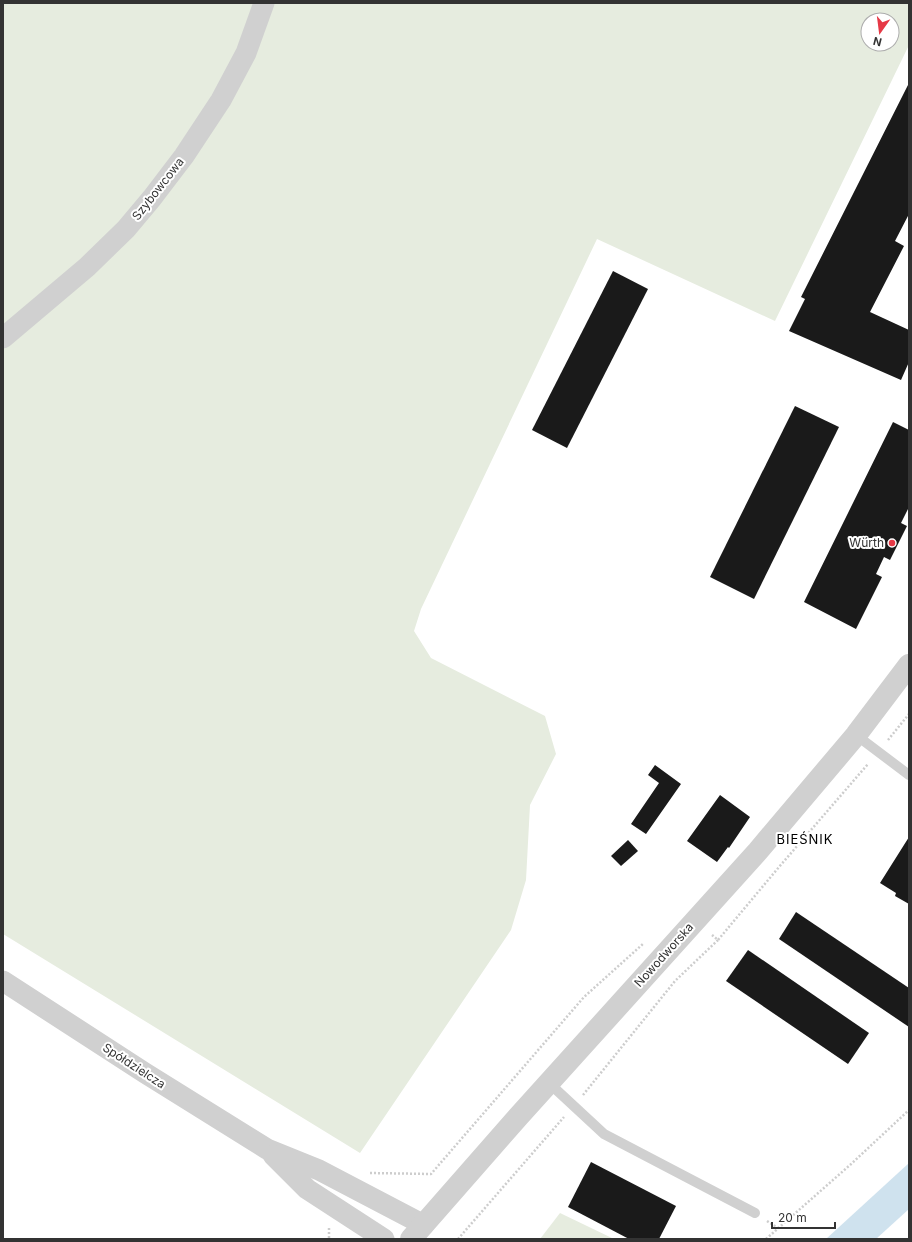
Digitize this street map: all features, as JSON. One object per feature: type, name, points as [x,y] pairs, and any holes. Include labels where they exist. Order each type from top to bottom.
[{"type":"street","name":"Szybowcowa","points":[[3,338],[87,267],[126,229],[152,198],[184,156],[220,100],[246,53],[264,3]]},
{"type":"street","name":"Nowodworska","points":[[418,1232],[549,1083],[758,851],[856,735],[909,665]]},
{"type":"street","name":"Spółdzielcza","points":[[3,981],[266,1149],[319,1170],[418,1232]]},
{"type":"street","name":"Spółdzielcza","points":[[266,1149],[307,1189],[384,1239]]},
{"type":"lane","points":[[856,735],[909,775]]},
{"type":"lane","points":[[549,1083],[604,1134],[755,1213]]},
{"type":"path","points":[[458,1239],[574,1106],[675,981],[718,940],[879,752],[909,714]]},
{"type":"path","points":[[695,921],[718,940]]},
{"type":"path","points":[[365,1172],[431,1174],[584,997],[646,940]]},
{"type":"path","points":[[766,1239],[850,1165],[909,1110]]},
{"type":"shaded area","points":[[3,3],[909,3],[909,45],[775,321],[597,239],[421,609],[414,631],[431,658],[545,716],[556,754],[530,805],[526,880],[511,930],[360,1153],[3,934]]},
{"type":"shaded area","points":[[560,1213],[614,1239],[540,1239]]},
{"type":"water","points":[[909,1163],[909,1209],[876,1239],[826,1239]]},
{"type":"building","points":[[909,83],[909,214],[895,241],[904,246],[870,312],[909,330],[909,362],[901,380],[789,331],[805,299],[801,297]]},
{"type":"building","points":[[613,271],[648,289],[567,448],[532,430]]},
{"type":"building","points":[[795,406],[839,427],[754,599],[710,577]]},
{"type":"building","points":[[893,422],[909,430],[909,507],[901,523],[907,526],[890,560],[884,557],[876,574],[882,577],[856,629],[804,602]]},
{"type":"building","points":[[655,765],[681,784],[646,834],[631,824],[659,783],[648,775]]},
{"type":"building","points":[[720,795],[750,817],[729,848],[728,847],[717,862],[687,841]]},
{"type":"building","points":[[909,837],[909,904],[895,896],[896,893],[880,883]]},
{"type":"building","points":[[628,840],[638,851],[621,866],[611,856]]},
{"type":"building","points":[[796,912],[909,988],[909,1027],[779,939]]},
{"type":"building","points":[[748,950],[869,1033],[848,1064],[726,981]]},
{"type":"building","points":[[591,1162],[676,1206],[659,1239],[629,1239],[568,1207]]},
{"type":"place","name":"Würth","points":[[892,543]]},
{"type":"district","name":"BIEŚNIK","points":[[805,839]]}]
